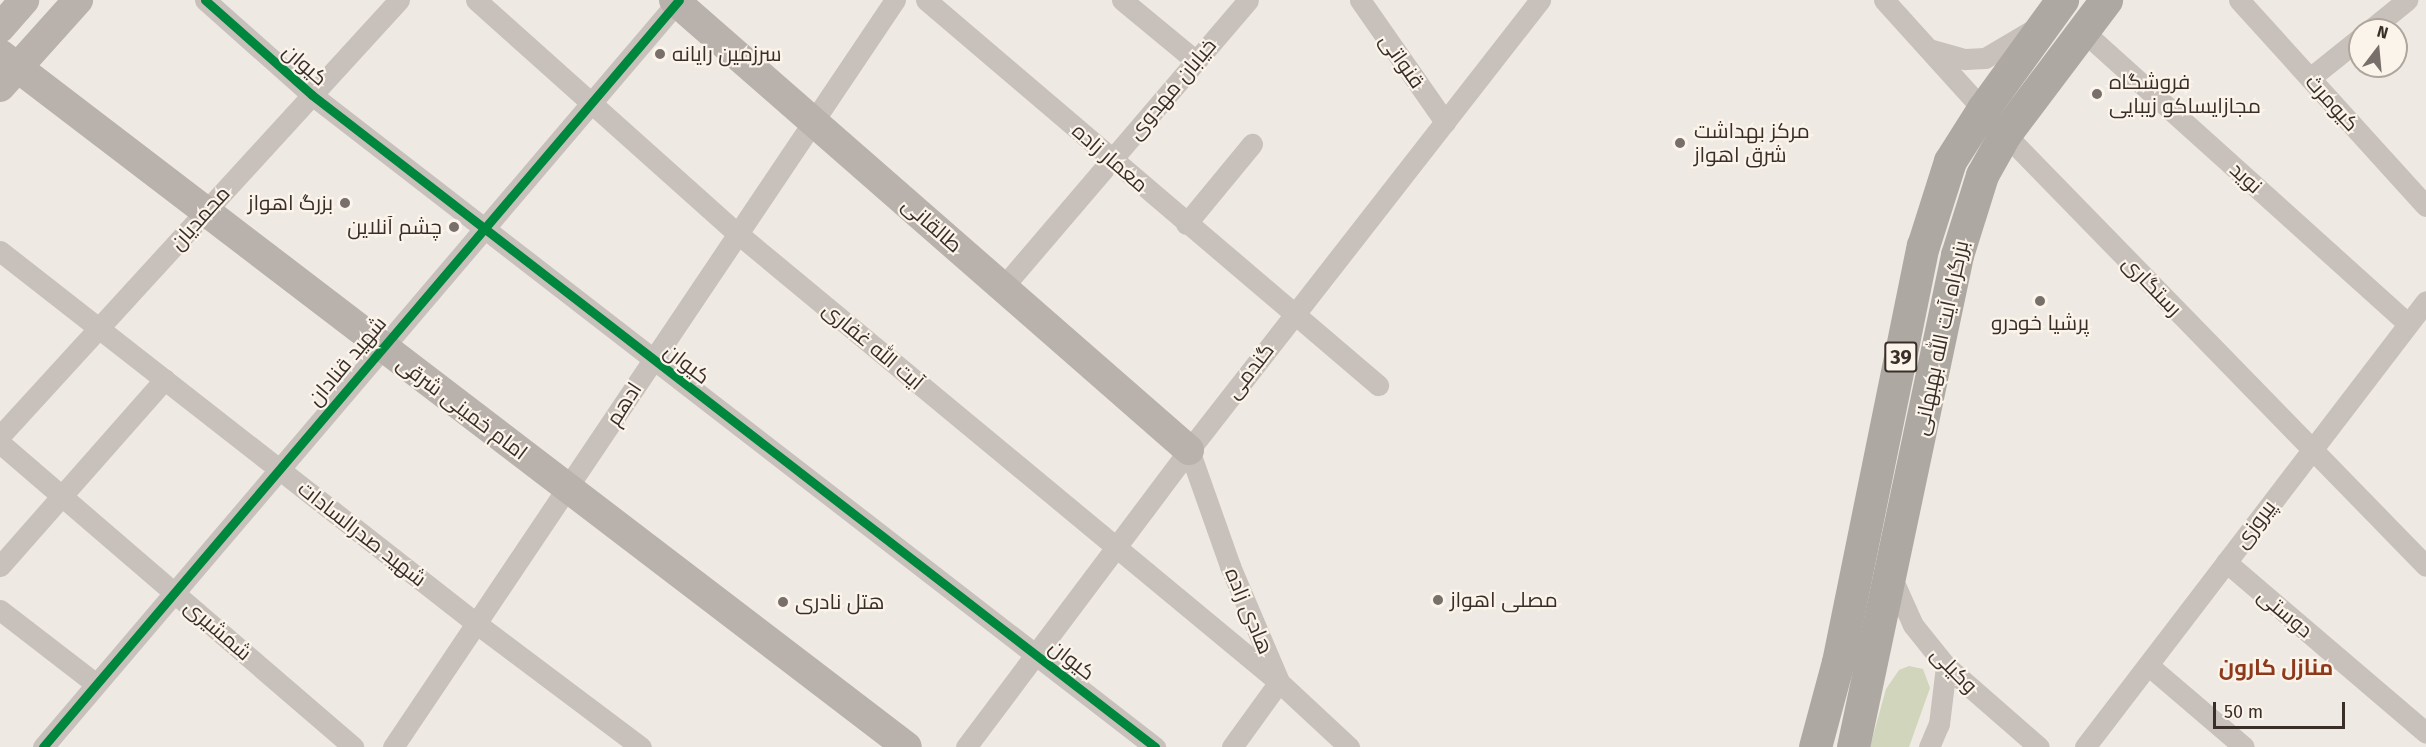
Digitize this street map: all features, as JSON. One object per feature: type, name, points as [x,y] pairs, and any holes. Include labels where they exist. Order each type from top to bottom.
[{"type":"highway","name":"بزرگراه آیت الله بهبهانی","points":[[1853,747],[1891,576],[1957,255],[1982,176],[2006,134],[2085,32],[2106,0]]},
{"type":"highway","name":"بزرگراه آیت الله بهبهانی","points":[[1815,747],[1838,662],[1923,246],[1950,161],[1983,109],[2058,8]]},
{"type":"highway","points":[[1923,246],[1957,255]]},
{"type":"main road","points":[[0,28],[24,0]]},
{"type":"main road","points":[[6,70],[78,0]]},
{"type":"main road","name":"طالقانی","points":[[677,1],[1189,450]]},
{"type":"main road","name":"امام خمینی شرقی","points":[[6,70],[205,212],[907,747]]},
{"type":"street","name":"کیوان","points":[[205,0],[312,95],[1155,747]]},
{"type":"street","name":"محمدیان","points":[[0,436],[399,0]]},
{"type":"street","name":"آیت الله غفاری","points":[[476,0],[737,233],[1279,682]]},
{"type":"street","name":"ادهم","points":[[393,747],[568,489],[812,120],[895,0]]},
{"type":"street","name":"معمار زاده","points":[[926,0],[1293,316],[1378,385]]},
{"type":"street","points":[[1122,0],[1196,61]]},
{"type":"street","name":"قنواتی","points":[[1360,0],[1445,122]]},
{"type":"street","name":"گندمی","points":[[966,747],[1189,450],[1540,0]]},
{"type":"street","name":"رستگاری","points":[[1884,0],[2006,134],[2311,451],[2426,566]]},
{"type":"street","name":"کیومرث","points":[[2239,0],[2426,206]]},
{"type":"street","points":[[2385,18],[2407,0]]},
{"type":"street","name":"شهید قنادان","points":[[43,747],[677,1]]},
{"type":"street","name":"خیابان مهدوی","points":[[1003,287],[1246,1]]},
{"type":"street","points":[[1929,49],[1965,59],[1985,58],[2058,8]]},
{"type":"street","name":"نوید","points":[[2085,32],[2408,324]]},
{"type":"street","points":[[2310,78],[2348,48]]},
{"type":"street","points":[[1186,224],[1252,144]]},
{"type":"street","name":"شهید صدرالسادات","points":[[0,251],[477,624],[641,747]]},
{"type":"street","name":"پیروزی","points":[[2085,747],[2426,301]]},
{"type":"street","points":[[0,566],[165,379]]},
{"type":"street","name":"شمشیری","points":[[0,443],[353,747]]},
{"type":"street","name":"هادی زاده","points":[[1189,450],[1230,567],[1279,682],[1349,747]]},
{"type":"street","name":"دوستی","points":[[2226,562],[2426,733]]},
{"type":"street","name":"وکیلی","points":[[1891,576],[1913,625],[1946,666],[2039,747]]},
{"type":"street","points":[[0,610],[96,684]]},
{"type":"street","points":[[2148,665],[2244,747]]},
{"type":"street","points":[[1929,747],[1939,724],[1946,666]]},
{"type":"street","points":[[1232,747],[1279,682]]},
{"type":"green space","points":[[1909,666],[1923,669],[1930,688],[1909,747],[1870,747],[1886,689],[1899,670]]},
{"type":"cycle path","points":[[205,0],[312,95],[1155,747]]},
{"type":"cycle path","points":[[43,747],[679,0]]},
{"type":"place","name":"سرزمین رایانه","points":[[660,54]]},
{"type":"place","name":"فروشگاه مجازایساکو زیبایی","points":[[2097,94]]},
{"type":"place","name":"مرکز بهداشت شرق اهواز","points":[[1680,143]]},
{"type":"place","name":"بزرگ اهواز","points":[[345,203]]},
{"type":"place","name":"چشم آنلاین","points":[[454,227]]},
{"type":"place","name":"پرشيا خودرو","points":[[2040,301]]},
{"type":"place","name":"مصلی اهواز","points":[[1438,600]]},
{"type":"place","name":"هتل نادری","points":[[783,602]]},
{"type":"district","name":"منازل کارون","points":[[2276,668]]}]
